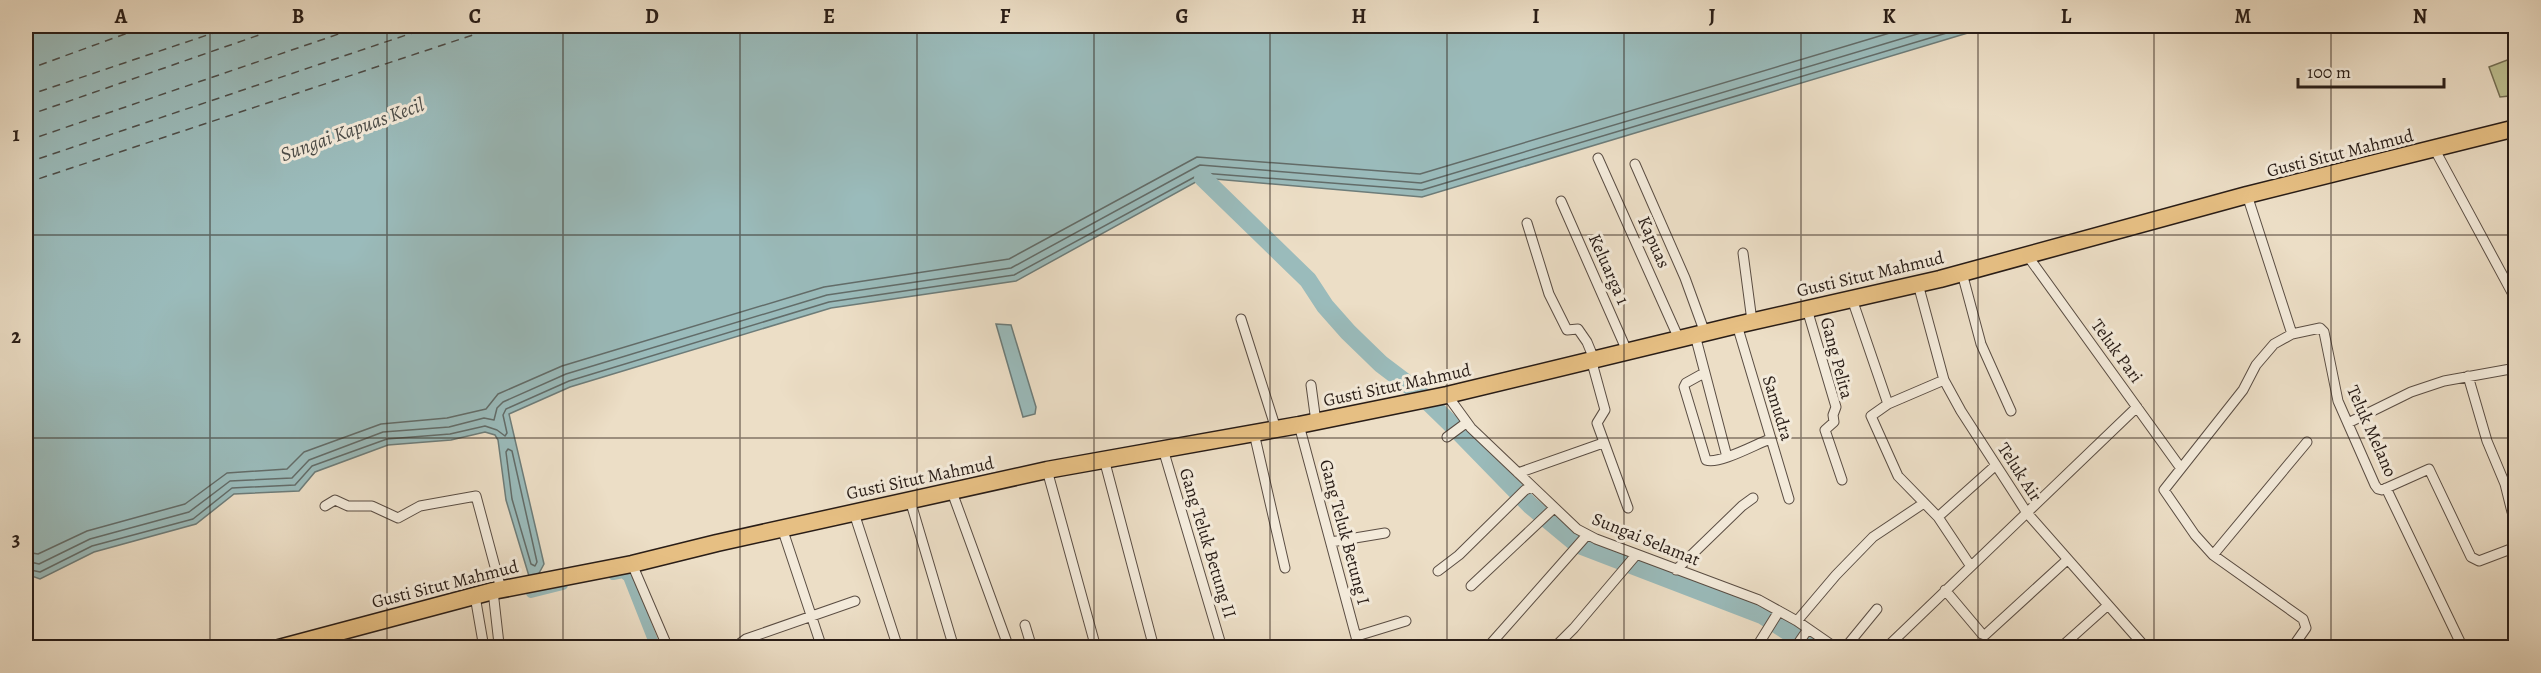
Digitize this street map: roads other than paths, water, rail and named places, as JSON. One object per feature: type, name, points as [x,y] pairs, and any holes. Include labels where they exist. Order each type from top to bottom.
[{"type":"highway","name":"Gusti Situt Mahmud","points":[[283,647],[503,589],[632,564],[1047,470],[1443,396],[1962,273],[2247,195],[2516,128]]},
{"type":"street","points":[[2435,150],[2516,300]]},
{"type":"street","name":"Kapuas","points":[[1598,158],[1693,335]]},
{"type":"street","points":[[1635,164],[1680,267],[1693,335],[1727,456]]},
{"type":"street","points":[[2247,195],[2292,334],[2274,344],[2256,365],[2243,390],[2164,490],[2195,535],[2213,555],[2303,619],[2306,628],[2292,648]]},
{"type":"street","name":"Keluarga 1","points":[[1561,201],[1627,351]]},
{"type":"street","points":[[1527,223],[1549,294],[1567,330],[1578,329],[1587,342],[1605,410],[1597,420],[1603,443],[1628,508]]},
{"type":"street","name":"Samudra","points":[[1743,253],[1744,323],[1770,439],[1789,499]]},
{"type":"street","name":"Teluk Pari","points":[[2027,255],[2180,467]]},
{"type":"street","points":[[1962,273],[1981,344],[2011,411]]},
{"type":"street","name":"Teluk Air","points":[[1917,284],[1944,380],[1996,465],[2027,513],[2145,647]]},
{"type":"street","points":[[1852,299],[1888,404]]},
{"type":"street","name":"Gang Pelita","points":[[1807,309],[1836,407],[1833,415],[1834,422],[1825,430],[1842,480]]},
{"type":"street","points":[[1241,319],[1276,429]]},
{"type":"street","name":"Teluk Melano","points":[[2292,334],[2322,329],[2334,386],[2374,485],[2378,489],[2386,488],[2429,469],[2471,557],[2479,561],[2516,547]]},
{"type":"street","points":[[2348,423],[2411,392],[2468,376],[2516,368]]},
{"type":"street","points":[[1704,373],[1686,383],[1684,389],[1706,460],[1710,462],[1770,439]]},
{"type":"street","points":[[2468,376],[2487,441],[2505,484],[2512,512]]},
{"type":"street","points":[[1944,380],[1888,404],[1872,414],[1872,418],[1898,476],[1938,517],[1971,565]]},
{"type":"street","name":"Gang Teluk Betung I","points":[[1311,385],[1307,423],[1331,542],[1359,648]]},
{"type":"street","name":"Sungai Selamat","points":[[1443,396],[1456,429],[1518,473],[1528,489],[1585,538],[1759,600],[1777,614],[1797,621],[1806,632],[1836,648]]},
{"type":"street","points":[[1887,648],[2137,407]]},
{"type":"street","points":[[1254,433],[1285,568]]},
{"type":"street","points":[[2213,555],[2307,442]]},
{"type":"street","points":[[1518,473],[1603,443]]},
{"type":"street","name":"Gang Teluk Betung II","points":[[1163,448],[1222,648]]},
{"type":"street","points":[[1104,459],[1154,648]]},
{"type":"street","points":[[1938,517],[1996,465]]},
{"type":"street","points":[[1047,470],[1096,648]]},
{"type":"street","points":[[2386,488],[2463,648]]},
{"type":"street","points":[[1438,571],[1459,555],[1528,489]]},
{"type":"street","points":[[952,492],[1009,648]]},
{"type":"street","points":[[325,506],[335,500],[348,506],[372,506],[398,518],[420,506],[476,496],[503,589],[499,644],[504,648]]},
{"type":"street","points":[[1676,570],[1742,506],[1754,498]]},
{"type":"street","points":[[910,500],[954,648]]},
{"type":"street","points":[[1797,621],[1836,575],[1873,537],[1924,503]]},
{"type":"street","points":[[1471,586],[1551,510]]},
{"type":"street","points":[[854,513],[898,648]]},
{"type":"street","points":[[783,528],[822,648]]},
{"type":"street","points":[[1331,542],[1385,532]]},
{"type":"street","points":[[1486,648],[1585,538]]},
{"type":"street","points":[[1554,648],[1574,628],[1634,557]]},
{"type":"street","points":[[1945,590],[1985,635],[2067,560]]},
{"type":"street","points":[[632,564],[668,648]]},
{"type":"street","points":[[475,596],[484,648]]},
{"type":"street","points":[[734,648],[746,639],[855,601]]},
{"type":"street","points":[[2060,648],[2108,604]]},
{"type":"street","points":[[1845,648],[1877,609]]},
{"type":"street","points":[[1756,648],[1777,614]]},
{"type":"street","points":[[1356,636],[1406,621]]},
{"type":"street","points":[[1025,625],[1032,648]]},
{"type":"street","points":[[1796,646],[1806,632]]},
{"type":"water","name":"Sungai Kapuas Kecil","points":[[26,26],[1991,26],[1422,197],[1203,178],[1016,281],[831,308],[570,387],[509,414],[544,564],[532,586],[506,500],[498,440],[495,435],[485,432],[451,440],[388,445],[315,472],[299,491],[234,494],[196,524],[94,552],[40,579],[26,574]]},
{"type":"water","points":[[996,324],[1011,325],[1036,407],[1035,414],[1023,417]]},
{"type":"waterway","points":[[1203,178],[1308,280],[1325,306],[1348,332],[1381,364],[1418,392],[1530,505],[1577,544],[1762,615],[1813,648]]},
{"type":"waterway","points":[[613,575],[623,573],[628,577],[656,648]]},
{"type":"waterway","points":[[532,586],[531,593],[563,585]]}]
